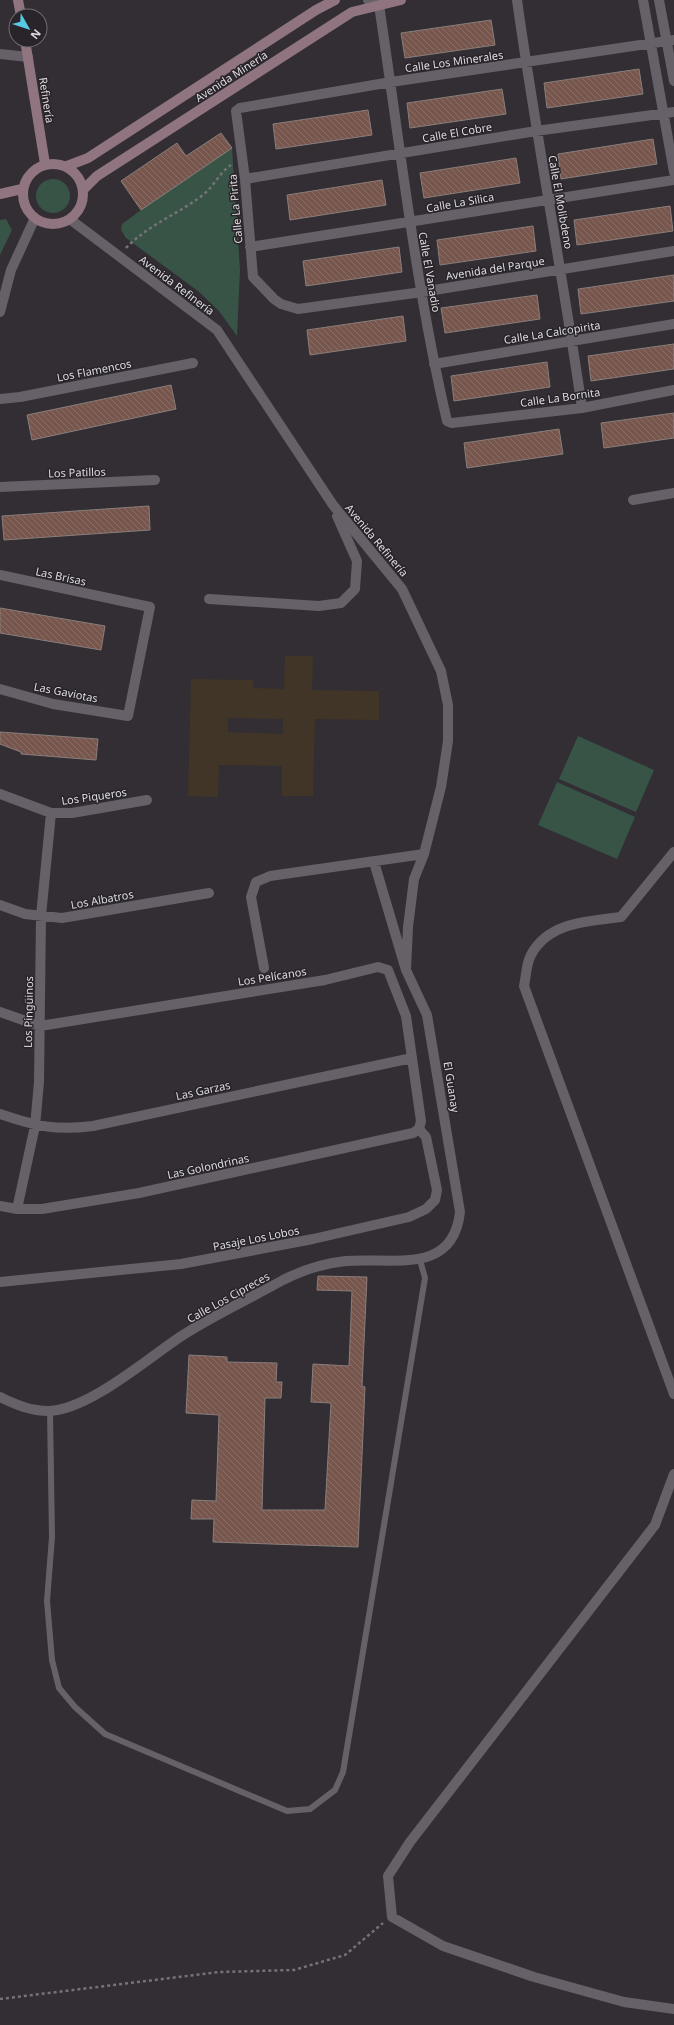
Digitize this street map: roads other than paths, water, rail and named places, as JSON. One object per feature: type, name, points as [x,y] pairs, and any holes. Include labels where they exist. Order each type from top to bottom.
[{"type":"main road","name":"Avenida Minería","points":[[67,166],[88,158],[309,14],[335,0]]},
{"type":"main road","name":"Avenida Minería","points":[[84,189],[97,176],[352,12],[401,0]]},
{"type":"main road","name":"Refinería","points":[[26,48],[45,164]]},
{"type":"main road","points":[[45,164],[67,166],[80,180],[84,189],[82,206],[71,220],[56,225],[34,220],[23,206],[22,189],[30,173],[45,164]]},
{"type":"main road","points":[[0,194],[22,189]]},
{"type":"street","points":[[368,0],[379,5]]},
{"type":"street","name":"Calle El Molibdeno","points":[[516,0],[536,131],[573,341],[582,408]]},
{"type":"street","points":[[643,0],[674,172]]},
{"type":"street","points":[[659,0],[670,41],[674,81]]},
{"type":"street","name":"Calle El Vanadio","points":[[379,5],[401,154],[409,223],[434,364],[447,420],[449,422]]},
{"type":"street","name":"Calle Los Minerales","points":[[237,109],[391,82],[670,41]]},
{"type":"street","points":[[0,54],[28,57]]},
{"type":"street","name":"Calle La Pirita","points":[[237,109],[236,111],[245,179],[253,277],[274,299]]},
{"type":"street","name":"Calle El Cobre","points":[[245,179],[536,131],[674,112]]},
{"type":"street","name":"Calle La Silica","points":[[250,247],[674,180]]},
{"type":"street","points":[[0,312],[11,270],[34,220]]},
{"type":"street","name":"Avenida Refinería","points":[[71,220],[217,330],[333,505],[402,589],[442,671],[448,705],[448,741],[441,787],[424,854],[414,880],[408,927],[406,970]]},
{"type":"street","name":"Avenida del Parque","points":[[274,299],[281,304],[298,309],[422,292],[674,251]]},
{"type":"street","name":"Calle La Calcopirita","points":[[434,364],[674,324]]},
{"type":"street","name":"Los Flamencos","points":[[0,398],[28,395],[193,363]]},
{"type":"street","name":"Calle La Bornita","points":[[449,422],[582,408],[674,390]]},
{"type":"street","name":"Los Patillos","points":[[0,487],[155,480]]},
{"type":"street","points":[[633,500],[674,493]]},
{"type":"street","points":[[209,599],[319,606],[341,603],[355,589],[357,561],[333,505]]},
{"type":"street","name":"Las Brisas","points":[[0,575],[150,607],[128,716]]},
{"type":"street","name":"Las Gaviotas","points":[[0,689],[53,704],[128,716]]},
{"type":"street","name":"Los Piqueros","points":[[0,794],[51,813],[72,813],[147,800]]},
{"type":"street","name":"Los Pingüinos","points":[[17,1209],[34,1126],[39,1082],[41,916],[51,813]]},
{"type":"street","points":[[674,852],[621,917],[576,922],[548,934],[530,956],[524,986],[674,1394]]},
{"type":"street","points":[[264,968],[251,897],[256,882],[270,876],[424,854]]},
{"type":"street","name":"El Guanay","points":[[374,862],[406,970],[428,1015],[460,1212]]},
{"type":"street","name":"Los Albatros","points":[[0,905],[25,914],[62,918],[209,893]]},
{"type":"street","name":"Los Pelícanos","points":[[0,1012],[40,1026],[325,980],[378,967],[388,970],[406,1016],[421,1121],[419,1129]]},
{"type":"street","name":"Las Garzas","points":[[0,1114],[34,1126],[71,1129],[93,1126],[412,1058]]},
{"type":"street","name":"Las Golondrinas","points":[[0,1206],[17,1209],[42,1209],[139,1193],[412,1133],[419,1129]]},
{"type":"street","name":"Pasaje Los Lobos","points":[[0,1282],[181,1264],[313,1239],[409,1217],[426,1209],[435,1200],[438,1190],[426,1137],[419,1129]]},
{"type":"street","name":"Calle Los Cipreces","points":[[0,1397],[21,1407],[50,1411],[78,1404],[116,1383],[180,1337],[303,1269],[345,1261],[420,1260],[443,1250],[458,1228],[460,1212]]},
{"type":"street","points":[[674,1474],[655,1525],[410,1842],[388,1876],[392,1917],[443,1946],[534,1976],[624,2002],[674,2009]]},
{"type":"lane","points":[[50,1411],[52,1537],[46,1601],[52,1660],[59,1688],[75,1707],[105,1734],[287,1811],[310,1808],[335,1790],[343,1772],[425,1278],[420,1260]]}]
